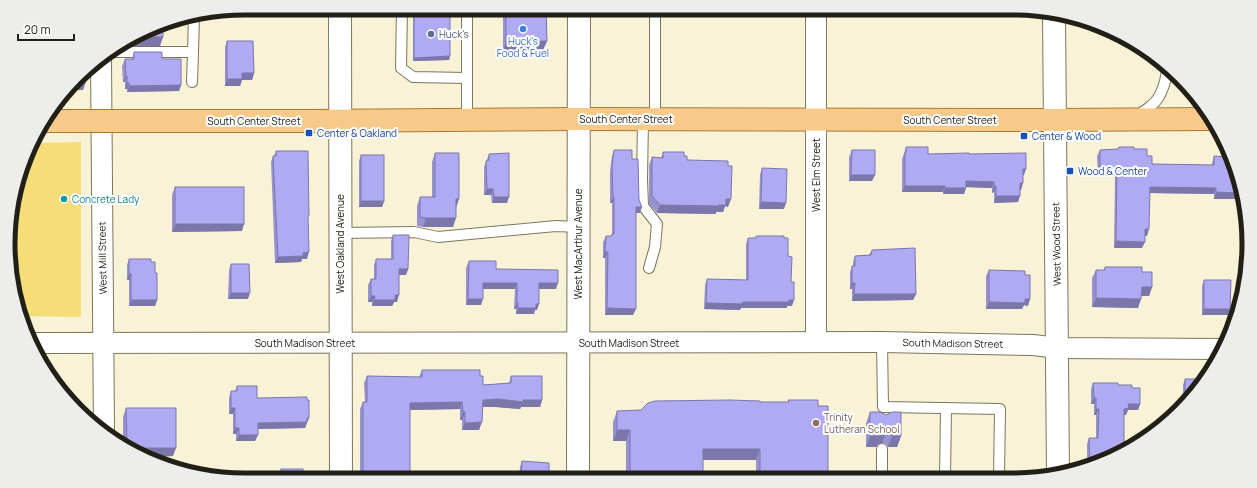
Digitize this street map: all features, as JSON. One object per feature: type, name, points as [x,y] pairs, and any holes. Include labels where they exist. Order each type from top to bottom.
[{"type":"main road","name":"West Oakland Avenue","points":[[340,15],[341,473]]},
{"type":"main road","name":"West MacArthur Avenue","points":[[578,15],[578,473]]},
{"type":"main road","name":"West Wood Street","points":[[1054,18],[1058,469]]},
{"type":"main road","name":"South Center Street","points":[[51,121],[578,119],[1054,120],[1204,118]]},
{"type":"street","name":"West Elm Street","points":[[816,15],[816,342]]},
{"type":"street","name":"West Mill Street","points":[[100,66],[104,425]]},
{"type":"street","name":"South Madison Street","points":[[38,343],[882,342],[1033,345],[1058,348],[1216,348]]},
{"type":"lane","points":[[402,15],[401,68],[413,77],[467,78]]},
{"type":"lane","points":[[467,15],[467,120]]},
{"type":"lane","points":[[649,268],[655,247],[657,224],[643,206],[642,179],[649,119],[655,15]]},
{"type":"lane","points":[[192,82],[194,20]]},
{"type":"lane","points":[[120,52],[193,52]]},
{"type":"lane","points":[[1133,119],[1154,104],[1164,86],[1168,75]]},
{"type":"lane","points":[[340,233],[414,232],[438,237],[556,226],[578,227]]},
{"type":"lane","points":[[882,342],[883,410],[946,408],[1000,409],[999,473]]},
{"type":"lane","points":[[945,473],[946,408]]},
{"type":"lane","points":[[882,448],[882,473]]},
{"type":"shaded area","points":[[81,142],[81,317],[26,316],[19,289],[15,259],[15,229],[19,199],[32,156],[39,143]]},
{"type":"building","name":"Huck's","points":[[414,15],[450,15],[450,56],[414,58]]},
{"type":"building","points":[[506,15],[546,15],[547,41],[506,42]]},
{"type":"building","points":[[163,30],[163,37],[147,37]]},
{"type":"building","points":[[227,41],[253,41],[254,73],[242,73],[242,79],[227,79]]},
{"type":"building","points":[[134,52],[162,52],[162,59],[181,59],[181,85],[129,86],[129,83],[127,83],[125,59],[134,59]]},
{"type":"building","points":[[906,147],[928,147],[928,154],[1026,153],[1026,169],[1023,169],[1023,183],[1020,183],[1020,196],[996,196],[996,186],[994,186],[994,182],[966,181],[966,188],[945,188],[945,186],[905,186]]},
{"type":"building","points":[[1119,147],[1134,147],[1134,149],[1147,149],[1147,156],[1152,156],[1152,164],[1214,165],[1214,156],[1225,157],[1236,193],[1216,192],[1216,188],[1150,187],[1149,229],[1145,229],[1145,242],[1116,241],[1117,170],[1100,170],[1100,150],[1118,149]]},
{"type":"building","points":[[614,150],[632,150],[632,159],[638,159],[639,200],[642,207],[636,207],[636,309],[607,308],[608,252],[605,252],[606,236],[612,236],[612,234],[614,234],[612,166]]},
{"type":"building","points":[[852,150],[875,150],[875,175],[851,175]]},
{"type":"building","points":[[276,151],[308,151],[309,252],[303,253],[303,256],[278,257],[273,156],[276,156]]},
{"type":"building","points":[[663,152],[684,152],[684,156],[687,156],[687,160],[728,161],[728,166],[732,166],[731,199],[726,199],[726,205],[719,206],[660,205],[652,196],[652,157],[663,158]]},
{"type":"building","points":[[435,153],[459,153],[459,199],[456,199],[456,218],[420,217],[420,197],[435,197]]},
{"type":"building","points":[[509,153],[509,197],[494,197],[493,189],[487,189],[486,161],[489,160],[489,154]]},
{"type":"building","points":[[361,155],[384,155],[384,201],[361,201]]},
{"type":"building","points":[[762,168],[787,169],[786,203],[761,202]]},
{"type":"building","points":[[175,187],[244,187],[244,224],[175,224]]},
{"type":"building","points":[[393,235],[409,235],[408,269],[399,269],[399,295],[395,295],[395,300],[374,300],[375,296],[371,296],[371,279],[376,279],[376,259],[393,259]]},
{"type":"building","points":[[756,236],[784,236],[784,238],[788,238],[788,256],[792,257],[791,282],[794,282],[794,300],[789,300],[789,302],[743,302],[742,304],[706,303],[707,279],[748,280],[748,238],[756,238]]},
{"type":"building","points":[[915,248],[916,294],[854,294],[855,283],[852,283],[852,266],[855,266],[855,256],[871,255],[872,250]]},
{"type":"building","points":[[129,259],[151,259],[151,262],[155,262],[155,273],[157,273],[157,300],[131,300],[131,274],[129,274]]},
{"type":"building","points":[[469,261],[496,261],[496,269],[558,270],[558,283],[539,283],[539,304],[536,304],[536,308],[518,308],[517,283],[483,283],[483,299],[468,299]]},
{"type":"building","points":[[231,264],[249,264],[250,293],[231,293]]},
{"type":"building","points":[[1105,267],[1142,267],[1142,272],[1152,272],[1152,287],[1142,287],[1141,299],[1096,298],[1096,270],[1105,270]]},
{"type":"building","points":[[989,270],[1025,271],[1025,275],[1030,275],[1030,299],[1025,299],[1025,303],[989,302]]},
{"type":"building","points":[[1204,280],[1231,280],[1230,309],[1204,309]]},
{"type":"building","points":[[422,370],[480,370],[480,376],[483,376],[483,385],[511,383],[511,376],[542,376],[542,400],[523,400],[523,402],[498,399],[483,400],[482,422],[465,423],[465,412],[463,412],[462,402],[410,403],[410,473],[363,473],[363,402],[367,402],[367,376],[422,377]]},
{"type":"building","points":[[1185,379],[1198,379],[1195,383],[1185,395]]},
{"type":"building","points":[[1093,383],[1118,383],[1118,385],[1132,385],[1132,388],[1140,388],[1140,404],[1128,404],[1129,408],[1124,409],[1124,442],[1128,442],[1090,460],[1089,438],[1098,438],[1099,409],[1096,409],[1096,398],[1094,398]]},
{"type":"building","points":[[237,386],[257,386],[257,398],[307,397],[307,400],[309,400],[309,418],[307,418],[307,422],[258,423],[258,435],[239,435],[239,428],[235,428],[235,408],[231,408],[231,391],[237,391]]},
{"type":"building","points":[[730,400],[789,402],[788,400],[818,400],[818,406],[828,406],[828,473],[760,473],[760,449],[703,449],[703,473],[630,473],[630,430],[617,430],[617,411],[641,410],[648,403],[655,401]]},
{"type":"building","points":[[126,408],[176,408],[176,448],[141,448],[127,441]]},
{"type":"building","points":[[870,412],[880,412],[886,415],[892,412],[901,412],[901,436],[892,436],[890,433],[886,432],[882,433],[880,436],[870,436]]},
{"type":"building","points":[[522,461],[549,463],[549,473],[521,473]]},
{"type":"building","points":[[281,469],[303,469],[303,473],[281,473]]},
{"type":"place","name":"Huck's Food & Fuel","points":[[523,29]]},
{"type":"place","name":"Huck's","points":[[431,34]]},
{"type":"place","name":"Center & Oakland","points":[[309,133]]},
{"type":"place","name":"Center & Wood","points":[[1024,136]]},
{"type":"place","name":"Wood & Center","points":[[1070,171]]},
{"type":"place","name":"Concrete Lady","points":[[64,199]]},
{"type":"place","name":"Trinity Lutheran School","points":[[816,423]]}]
